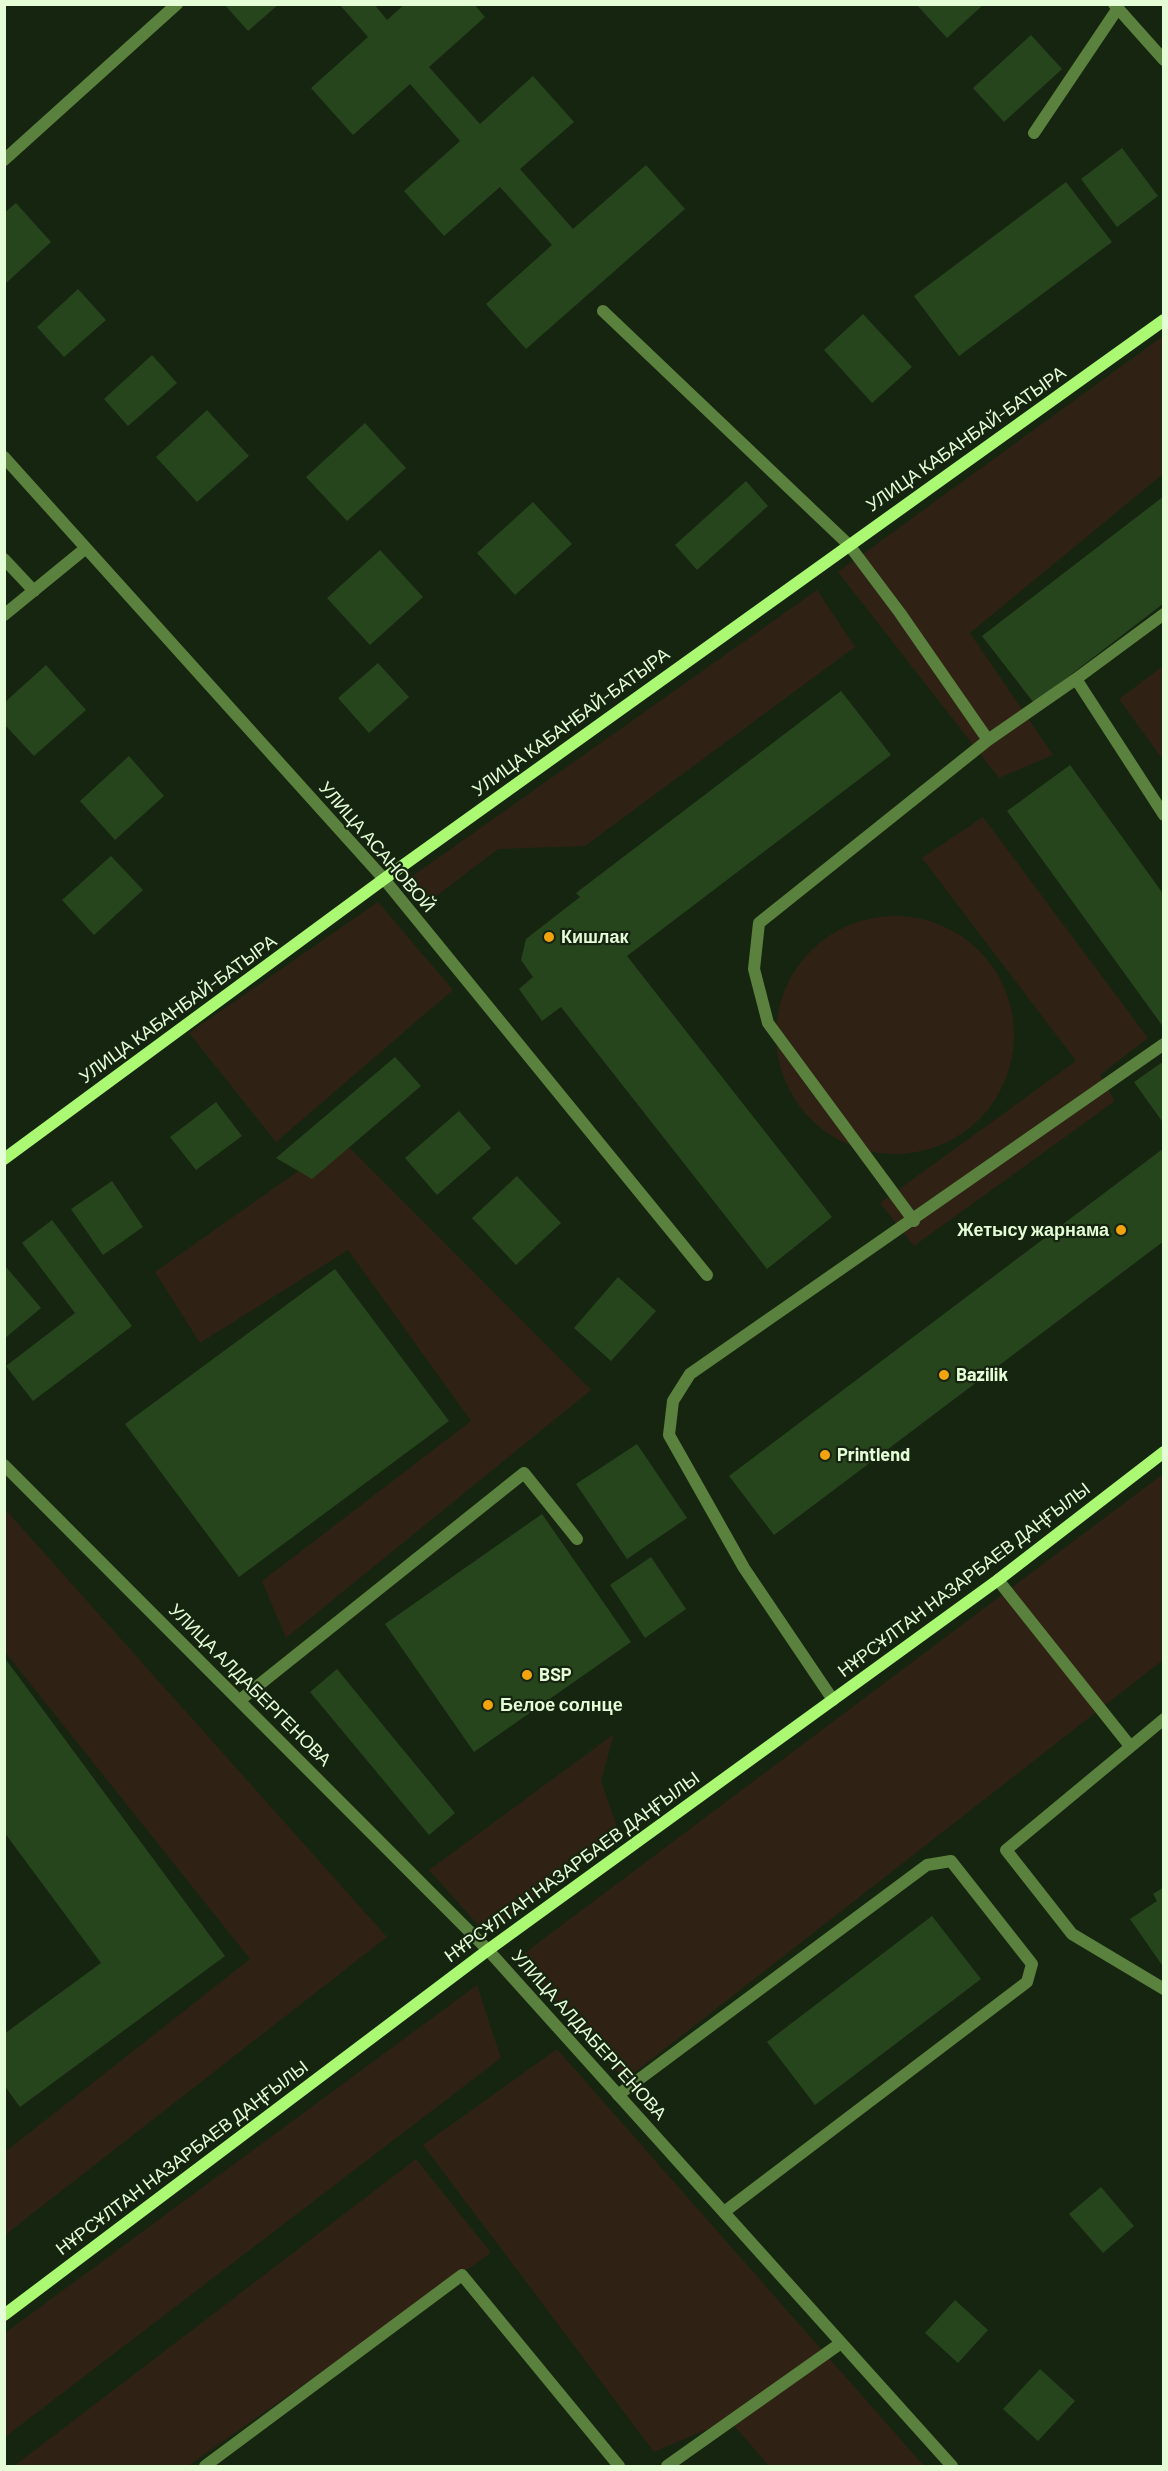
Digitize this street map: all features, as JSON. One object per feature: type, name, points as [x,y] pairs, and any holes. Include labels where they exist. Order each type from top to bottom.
[{"type":"main road","name":"УЛИЦА КАБАНБАЙ-БАТЫРА","points":[[4,1160],[384,879],[1164,321]]},
{"type":"main road","name":"НҰРСҰЛТАН НАЗАРБАЕВ ДАҢҒЫЛЫ","points":[[4,2315],[488,1950],[998,1580],[1164,1452]]},
{"type":"street","points":[[4,160],[177,4]]},
{"type":"street","points":[[1034,133],[1116,6],[1164,60]]},
{"type":"street","points":[[603,311],[849,545],[900,613],[988,740]]},
{"type":"street","name":"УЛИЦА АСАНОВОЙ","points":[[4,457],[384,879],[707,1275]]},
{"type":"street","points":[[4,615],[86,548]]},
{"type":"street","points":[[4,559],[34,591]]},
{"type":"street","points":[[914,1221],[768,1023],[754,969],[759,923],[988,740],[1076,680],[1164,614]]},
{"type":"street","points":[[1076,680],[1164,815]]},
{"type":"street","points":[[833,1700],[744,1568],[669,1435],[673,1401],[690,1374],[914,1221],[1164,1044]]},
{"type":"street","name":"УЛИЦА АЛДАБЕРГЕНОВА","points":[[4,1465],[488,1950],[952,2466]]},
{"type":"street","points":[[240,1701],[524,1473],[577,1539]]},
{"type":"street","points":[[998,1580],[1130,1746]]},
{"type":"street","points":[[1164,1719],[1006,1850],[1072,1934],[1164,1989]]},
{"type":"street","points":[[618,2095],[927,1865],[951,1861],[1032,1964],[1027,1982],[724,2212]]},
{"type":"street","points":[[205,2466],[462,2275],[619,2466]]},
{"type":"street","points":[[667,2466],[841,2343]]},
{"type":"shaded area","points":[[1163,336],[1163,474],[970,633],[1053,755],[999,778],[838,572]]},
{"type":"shaded area","points":[[817,590],[855,647],[585,846],[498,849],[430,901],[411,877]]},
{"type":"shaded area","points":[[1163,666],[1163,760],[1119,699]]},
{"type":"shaded area","points":[[983,817],[1148,1038],[1100,1075],[1115,1101],[914,1246],[880,1203],[1076,1061],[922,858]]},
{"type":"shaded area","points":[[378,902],[453,990],[276,1142],[189,1033]]},
{"type":"shaded area","points":[[895,916],[918,918],[941,925],[961,936],[979,951],[994,969],[1005,989],[1012,1012],[1014,1035],[1012,1058],[1005,1081],[994,1101],[979,1119],[961,1134],[941,1145],[918,1152],[895,1154],[872,1152],[849,1145],[829,1134],[811,1119],[796,1101],[785,1081],[778,1058],[776,1035],[778,1012],[785,989],[796,969],[811,951],[829,936],[849,925],[872,918]]},
{"type":"shaded area","points":[[342,1140],[591,1390],[286,1638],[262,1581],[471,1421],[348,1250],[200,1343],[155,1272]]},
{"type":"shaded area","points":[[1163,1474],[1163,1660],[625,2080],[518,1958]]},
{"type":"shaded area","points":[[5,1509],[387,1937],[5,2235],[5,2152],[250,1959],[5,1652]]},
{"type":"shaded area","points":[[614,1734],[601,1781],[618,1830],[487,1935],[429,1870]]},
{"type":"shaded area","points":[[477,1985],[501,2058],[5,2437],[5,2333]]},
{"type":"shaded area","points":[[557,2049],[924,2466],[769,2466],[729,2420],[654,2452],[423,2145]]},
{"type":"shaded area","points":[[416,2159],[491,2253],[188,2466],[14,2466]]},
{"type":"building","points":[[224,4],[279,4],[248,31]]},
{"type":"building","points":[[339,4],[374,4],[387,20],[405,4],[474,4],[485,17],[429,67],[480,124],[533,76],[574,122],[520,169],[573,229],[646,165],[685,209],[526,349],[486,304],[552,245],[500,187],[444,236],[404,191],[460,141],[410,84],[353,135],[311,88],[368,37]]},
{"type":"building","points":[[916,4],[984,4],[947,38]]},
{"type":"building","points":[[1031,35],[1062,69],[1004,122],[973,88]]},
{"type":"building","points":[[1122,148],[1158,196],[1117,227],[1081,179]]},
{"type":"building","points":[[1066,182],[1112,242],[959,356],[914,296]]},
{"type":"building","points":[[16,203],[51,242],[4,285],[4,213]]},
{"type":"building","points":[[78,289],[106,320],[64,357],[37,327]]},
{"type":"building","points":[[863,314],[912,367],[872,403],[824,350]]},
{"type":"building","points":[[152,355],[177,383],[128,426],[104,399]]},
{"type":"building","points":[[207,410],[249,456],[197,502],[156,457]]},
{"type":"building","points":[[365,423],[406,468],[347,521],[306,477]]},
{"type":"building","points":[[746,481],[768,506],[697,570],[675,545]]},
{"type":"building","points":[[1164,496],[1164,603],[1034,703],[982,636]]},
{"type":"building","points":[[533,502],[572,544],[515,595],[477,553]]},
{"type":"building","points":[[380,550],[423,597],[370,645],[327,598]]},
{"type":"building","points":[[378,663],[409,697],[369,733],[338,698]]},
{"type":"building","points":[[46,665],[86,710],[34,756],[4,724],[4,703]]},
{"type":"building","points":[[841,691],[891,755],[627,956],[832,1217],[767,1269],[561,1007],[542,1021],[519,989],[533,977],[521,960],[526,939],[580,897],[576,893]]},
{"type":"building","points":[[129,756],[164,796],[115,840],[80,801]]},
{"type":"building","points":[[1070,765],[1164,895],[1164,1028],[1007,811]]},
{"type":"building","points":[[111,856],[143,890],[94,935],[62,900]]},
{"type":"building","points":[[395,1057],[421,1086],[312,1179],[276,1158]]},
{"type":"building","points":[[1164,1061],[1164,1124],[1134,1082]]},
{"type":"building","points":[[216,1102],[242,1136],[196,1170],[170,1137]]},
{"type":"building","points":[[459,1111],[491,1148],[437,1195],[405,1158]]},
{"type":"building","points":[[1164,1148],[1164,1241],[774,1535],[729,1476]]},
{"type":"building","points":[[517,1176],[561,1223],[516,1265],[472,1218]]},
{"type":"building","points":[[112,1181],[143,1227],[103,1255],[71,1209]]},
{"type":"building","points":[[52,1220],[132,1326],[33,1401],[6,1366],[75,1313],[22,1243]]},
{"type":"building","points":[[6,1267],[41,1308],[4,1339],[4,1269]]},
{"type":"building","points":[[335,1269],[449,1421],[239,1577],[125,1424]]},
{"type":"building","points":[[618,1277],[656,1311],[611,1361],[574,1328]]},
{"type":"building","points":[[637,1444],[687,1518],[627,1559],[576,1484]]},
{"type":"building","points":[[542,1514],[631,1642],[474,1752],[385,1624]]},
{"type":"building","points":[[651,1557],[686,1609],[645,1638],[610,1585]]},
{"type":"building","points":[[4,1657],[225,1956],[20,2107],[4,2085],[4,2034],[101,1963],[4,1832]]},
{"type":"building","points":[[337,1669],[455,1813],[429,1835],[310,1692]]},
{"type":"building","points":[[1164,1887],[1164,1968],[1130,1919],[1157,1901],[1153,1894]]},
{"type":"building","points":[[932,1916],[981,1979],[815,2105],[767,2042]]},
{"type":"building","points":[[1101,2187],[1134,2226],[1103,2253],[1069,2214]]},
{"type":"building","points":[[955,2300],[988,2330],[958,2363],[925,2333]]},
{"type":"building","points":[[1040,2369],[1075,2401],[1038,2441],[1003,2409]]},
{"type":"place","name":"Кишлак","points":[[549,937]]},
{"type":"place","name":"Жетысу жарнама","points":[[1121,1230]]},
{"type":"place","name":"Bazilik","points":[[944,1375]]},
{"type":"place","name":"Printlend","points":[[825,1455]]},
{"type":"place","name":"BSP","points":[[527,1675]]},
{"type":"place","name":"Белое солнце","points":[[488,1705]]}]
